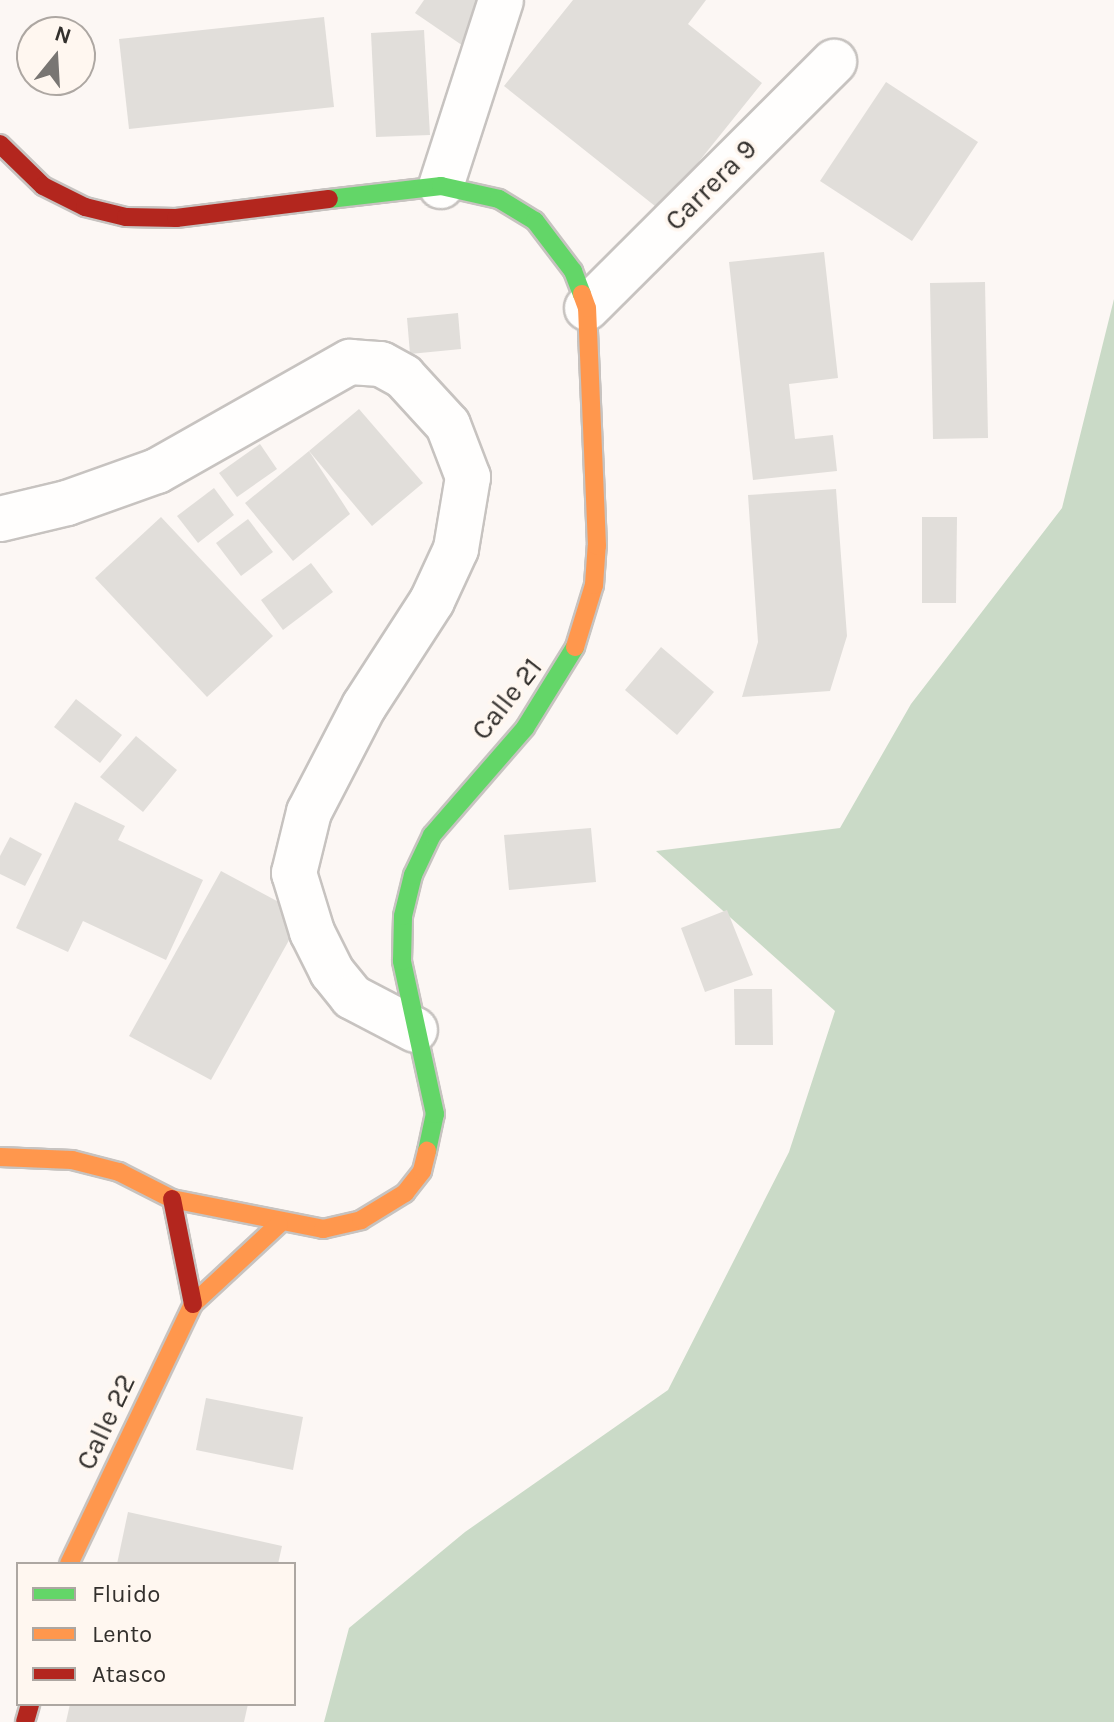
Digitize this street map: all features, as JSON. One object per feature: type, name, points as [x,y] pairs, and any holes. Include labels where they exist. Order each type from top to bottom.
[{"type":"street","points":[[441,186],[501,0]]},
{"type":"street","name":"Carrera 9","points":[[587,308],[834,62]]},
{"type":"street","name":"Calle 21","points":[[0,144],[43,186],[85,207],[126,217],[176,218],[441,186],[499,199],[535,221],[573,271],[587,308],[597,546],[584,629],[552,694],[459,799],[432,835],[413,875],[403,916],[402,961],[435,1114],[422,1171],[405,1193],[361,1220],[323,1229],[279,1224],[172,1199],[119,1172],[72,1160],[0,1157]]},
{"type":"street","points":[[0,519],[67,503],[157,471],[350,362],[381,364],[404,377],[448,425],[468,477],[456,549],[432,601],[364,706],[309,812],[294,873],[312,932],[332,972],[352,997],[415,1030]]},
{"type":"street","points":[[172,1199],[193,1304]]},
{"type":"street","name":"Calle 22","points":[[70,1562],[193,1304],[279,1224]]},
{"type":"green space","points":[[1114,299],[1114,1722],[324,1722],[349,1628],[465,1532],[668,1390],[789,1152],[835,1011],[656,851],[840,828],[911,704],[1062,508]]},
{"type":"building","points":[[424,0],[493,0],[472,52],[415,13]]},
{"type":"building","points":[[573,0],[706,0],[688,24],[762,83],[660,210],[504,86]]},
{"type":"building","points":[[324,17],[334,107],[129,129],[119,39]]},
{"type":"building","points":[[424,30],[430,135],[376,137],[371,33]]},
{"type":"building","points":[[886,82],[978,142],[912,241],[820,181]]},
{"type":"building","points":[[824,252],[838,378],[789,384],[795,439],[833,435],[837,471],[753,480],[729,262]]},
{"type":"building","points":[[985,282],[988,438],[933,439],[930,283]]},
{"type":"building","points":[[458,313],[461,349],[410,354],[407,318]]},
{"type":"building","points":[[359,409],[423,483],[372,526],[309,451]]},
{"type":"building","points":[[260,444],[277,469],[237,497],[219,473]]},
{"type":"building","points":[[309,451],[350,514],[293,561],[245,503]]},
{"type":"building","points":[[214,488],[234,515],[198,543],[177,516]]},
{"type":"building","points":[[836,489],[847,636],[830,691],[742,697],[758,642],[748,495]]},
{"type":"building","points":[[161,517],[273,636],[207,697],[95,578]]},
{"type":"building","points":[[922,517],[957,517],[956,603],[922,603]]},
{"type":"building","points":[[248,519],[273,552],[241,576],[216,543]]},
{"type":"building","points":[[311,563],[333,592],[283,630],[261,600]]},
{"type":"building","points":[[661,647],[714,692],[677,735],[625,690]]},
{"type":"building","points":[[76,699],[122,735],[100,763],[54,727]]},
{"type":"building","points":[[136,736],[177,770],[143,812],[100,777]]},
{"type":"building","points":[[75,802],[125,826],[118,840],[203,880],[166,960],[83,921],[68,952],[16,928]]},
{"type":"building","points":[[591,828],[596,882],[509,890],[504,835]]},
{"type":"building","points":[[10,837],[42,854],[25,886],[0,874],[0,856]]},
{"type":"building","points":[[221,871],[303,915],[211,1080],[129,1036]]},
{"type":"building","points":[[727,910],[753,975],[705,992],[681,928]]},
{"type":"building","points":[[734,989],[772,989],[773,1045],[735,1045]]},
{"type":"building","points":[[206,1398],[303,1417],[293,1470],[196,1450]]},
{"type":"building","points":[[128,1512],[282,1546],[278,1562],[117,1562]]},
{"type":"building","points":[[70,1706],[248,1706],[244,1722],[66,1722]]},
{"type":"traffic: fast","points":[[329,199],[441,186],[499,199],[535,221],[573,271],[582,294]]},
{"type":"traffic: fast","points":[[427,1151],[435,1114],[402,961],[403,916],[413,875],[432,835],[525,728],[575,647]]},
{"type":"traffic: slow","points":[[575,647],[594,585],[597,546],[587,308],[582,294]]},
{"type":"traffic: slow","points":[[0,1157],[72,1160],[119,1172],[172,1199],[323,1229],[361,1220],[405,1193],[422,1171],[427,1151]]},
{"type":"traffic: slow","points":[[70,1562],[193,1304],[279,1224]]},
{"type":"traffic: jam","points":[[0,144],[43,186],[85,207],[126,217],[176,218],[329,199]]},
{"type":"traffic: jam","points":[[172,1199],[193,1304]]},
{"type":"traffic: jam","points":[[25,1722],[29,1706]]}]
